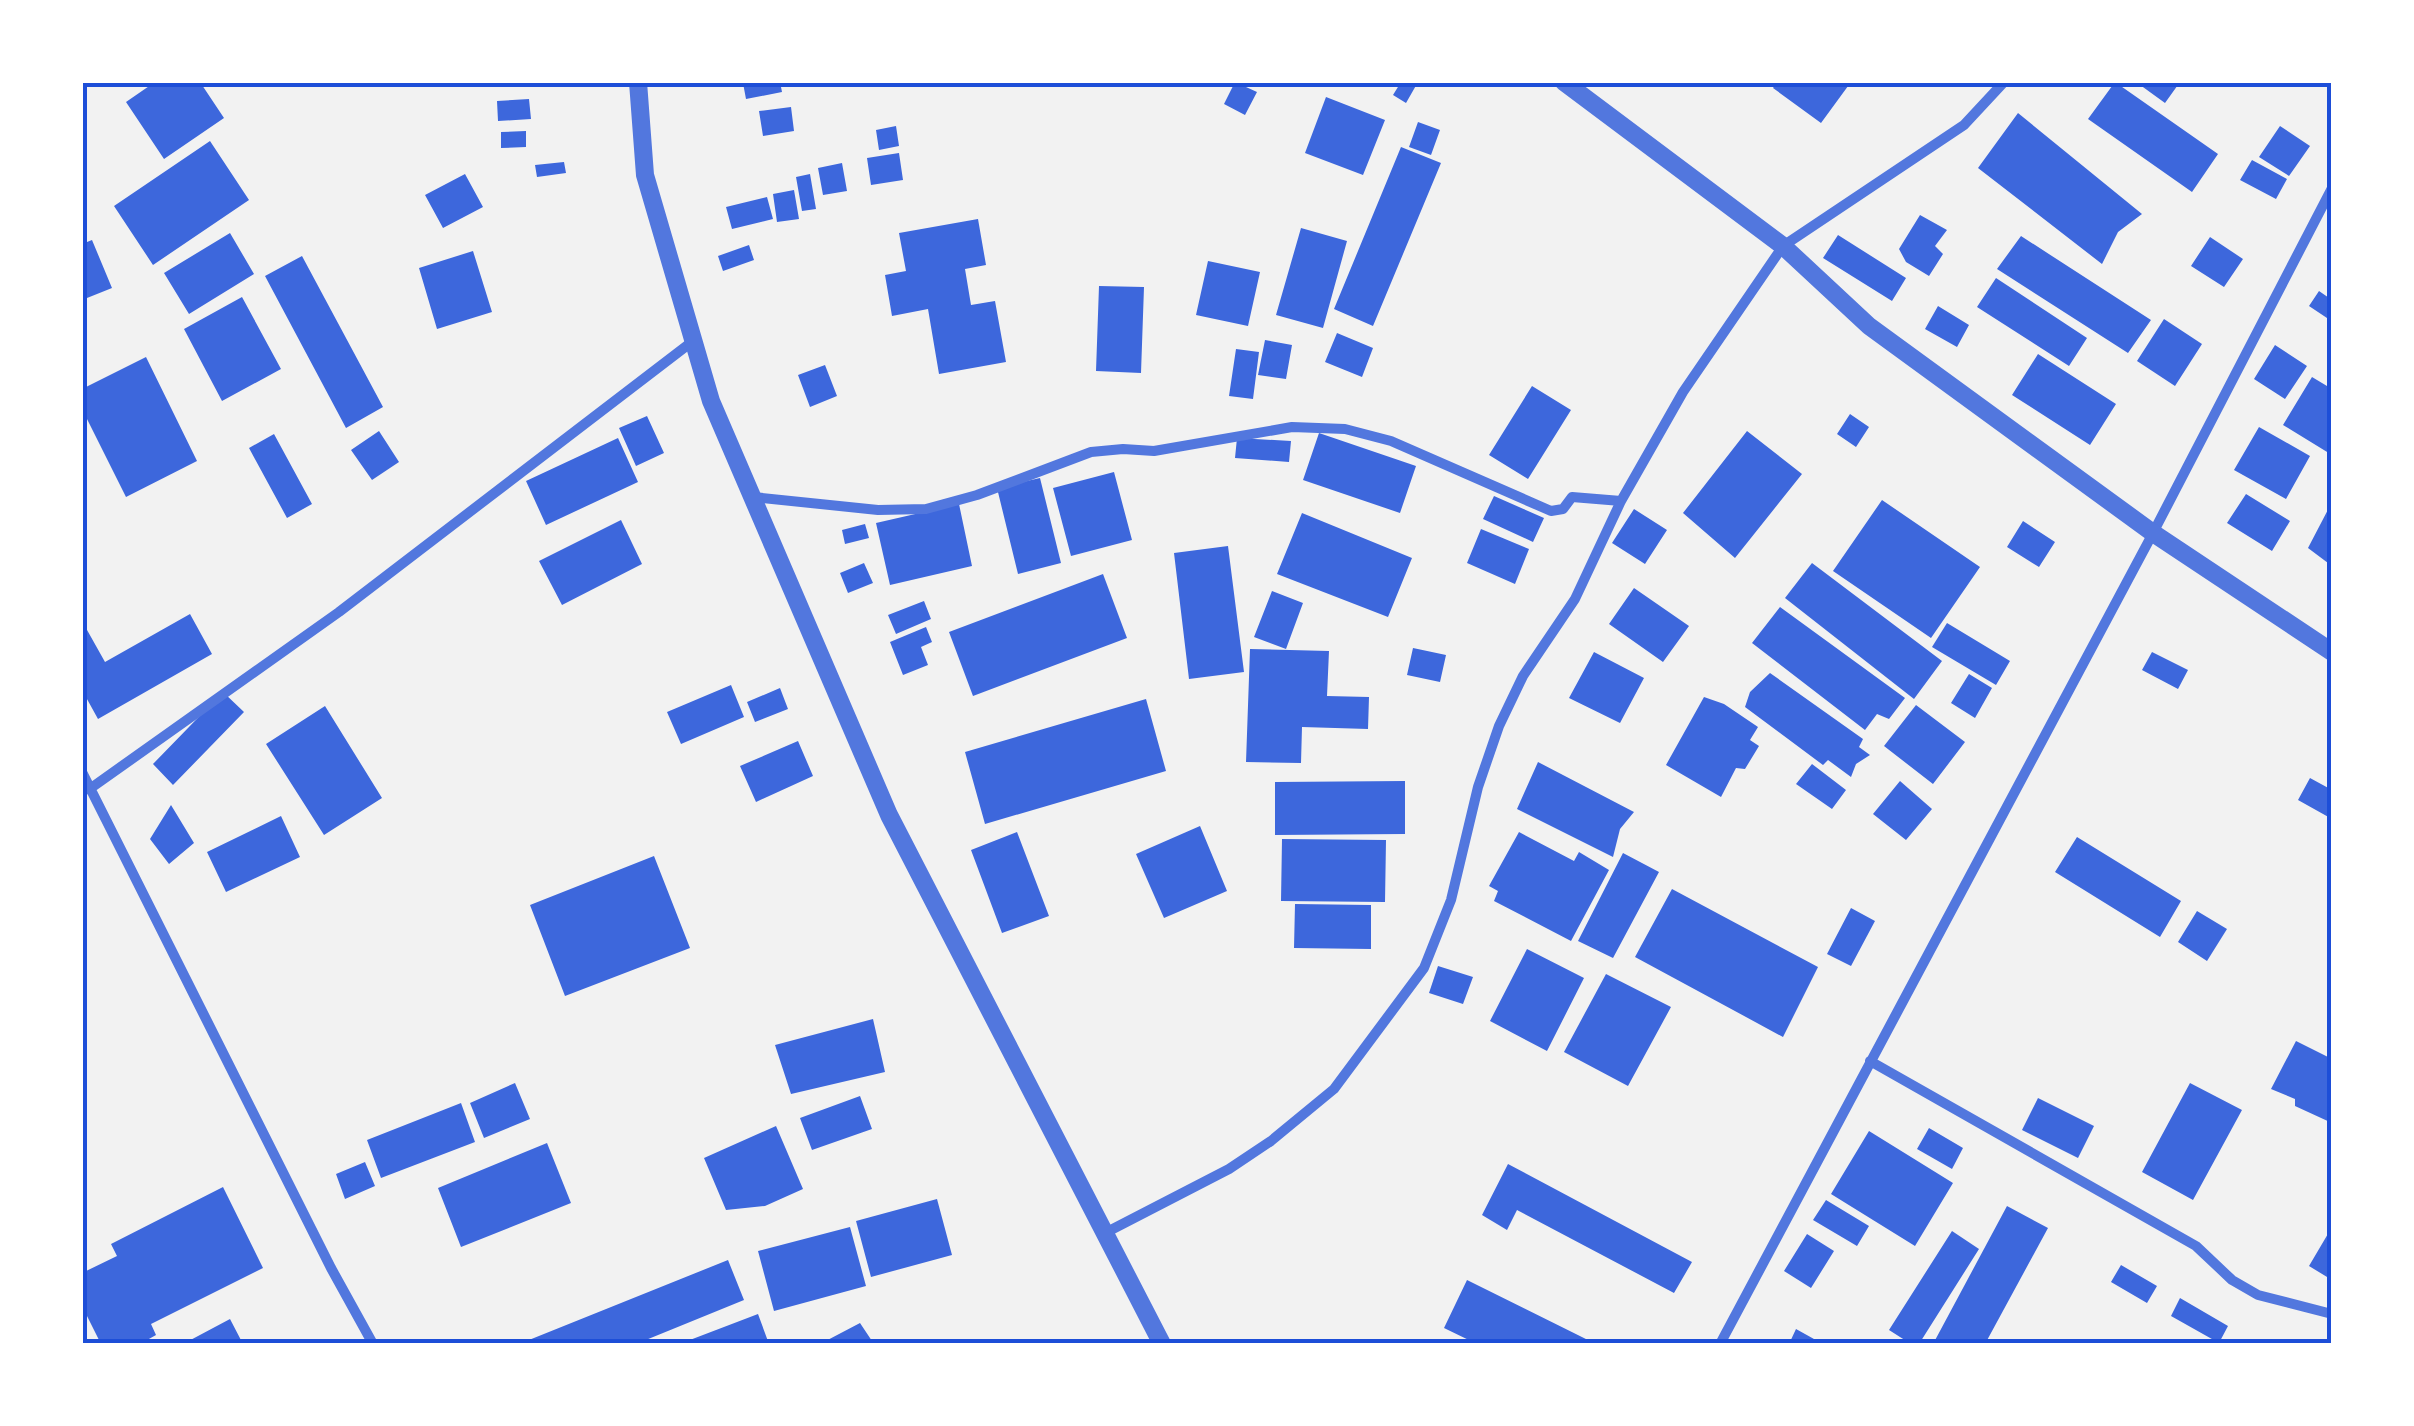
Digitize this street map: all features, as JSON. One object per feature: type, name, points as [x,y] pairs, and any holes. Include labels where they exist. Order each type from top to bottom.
[{"type":"street","points":[[638,82],[645,174],[711,401],[889,815],[1162,1344]]},
{"type":"street","points":[[1564,82],[1783,246],[1869,326],[2152,534],[2332,652]]},
{"type":"street","points":[[1105,1232],[1230,1168],[1271,1141],[1334,1089],[1424,968],[1450,900],[1478,786],[1499,726],[1523,676],[1575,600],[1621,501],[1683,392],[1783,246],[1964,126],[2004,82]]},
{"type":"street","points":[[1720,1344],[2332,188]]},
{"type":"street","points":[[86,789],[338,612],[692,341]]},
{"type":"street","points":[[752,498],[878,510],[926,509],[976,495],[1091,452],[1154,452],[1292,427],[1345,429],[1391,441],[1551,511],[1563,509],[1572,497],[1621,501]]},
{"type":"street","points":[[82,772],[86,789],[330,1268],[374,1344]]},
{"type":"street","points":[[1870,1061],[2196,1246],[2232,1280],[2258,1295],[2332,1314]]},
{"type":"building","points":[[155,82],[200,82],[224,118],[164,159],[126,102]]},
{"type":"building","points":[[780,82],[782,92],[746,99],[743,83]]},
{"type":"building","points":[[1235,82],[1257,92],[1245,115],[1224,104]]},
{"type":"building","points":[[1401,82],[1418,82],[1406,103],[1393,95]]},
{"type":"building","points":[[1777,82],[1851,82],[1821,123],[1773,88]]},
{"type":"building","points":[[2115,82],[2218,154],[2192,192],[2088,119]]},
{"type":"building","points":[[2136,82],[2180,82],[2165,103]]},
{"type":"building","points":[[1326,97],[1385,120],[1363,175],[1305,153]]},
{"type":"building","points":[[529,99],[531,119],[498,121],[497,101]]},
{"type":"building","points":[[791,107],[794,131],[763,136],[759,111]]},
{"type":"building","points":[[2018,113],[2142,214],[2118,232],[2102,264],[1978,168]]},
{"type":"building","points":[[1418,122],[1440,130],[1431,155],[1409,147]]},
{"type":"building","points":[[896,126],[899,146],[879,150],[876,130]]},
{"type":"building","points":[[2280,126],[2310,146],[2289,176],[2259,157]]},
{"type":"building","points":[[526,131],[526,147],[501,148],[501,132]]},
{"type":"building","points":[[210,141],[249,200],[153,265],[114,206]]},
{"type":"building","points":[[1401,147],[1441,163],[1373,326],[1334,309]]},
{"type":"building","points":[[899,153],[903,180],[871,185],[867,158]]},
{"type":"building","points":[[2252,160],[2287,179],[2276,199],[2240,180]]},
{"type":"building","points":[[564,162],[566,173],[537,177],[535,165]]},
{"type":"building","points":[[842,163],[847,191],[823,195],[818,168]]},
{"type":"building","points":[[465,174],[483,207],[443,228],[425,195]]},
{"type":"building","points":[[810,174],[816,209],[802,211],[796,177]]},
{"type":"building","points":[[794,190],[799,219],[777,222],[773,194]]},
{"type":"building","points":[[767,197],[773,219],[732,229],[726,207]]},
{"type":"building","points":[[1920,215],[1947,230],[1935,246],[1943,254],[1929,276],[1906,262],[1899,249]]},
{"type":"building","points":[[978,219],[986,265],[965,269],[971,305],[995,301],[1006,362],[939,374],[928,309],[892,316],[885,275],[906,271],[899,233]]},
{"type":"building","points":[[1301,228],[1347,241],[1323,328],[1276,315]]},
{"type":"building","points":[[230,233],[254,274],[189,314],[164,273]]},
{"type":"building","points":[[1838,235],[1906,278],[1892,301],[1823,258]]},
{"type":"building","points":[[2021,236],[2151,320],[2128,353],[1997,269]]},
{"type":"building","points":[[2210,237],[2243,259],[2224,287],[2191,266]]},
{"type":"building","points":[[92,240],[112,288],[82,300],[82,244]]},
{"type":"building","points":[[749,245],[754,260],[723,271],[718,256]]},
{"type":"building","points":[[473,251],[492,312],[437,329],[419,268]]},
{"type":"building","points":[[302,256],[383,407],[346,428],[265,276]]},
{"type":"building","points":[[1208,261],[1260,272],[1248,326],[1196,315]]},
{"type":"building","points":[[1996,278],[2087,338],[2069,366],[1977,307]]},
{"type":"building","points":[[1099,286],[1144,287],[1141,373],[1096,371]]},
{"type":"building","points":[[2319,291],[2332,300],[2327,318],[2309,306]]},
{"type":"building","points":[[242,297],[281,369],[222,401],[184,329]]},
{"type":"building","points":[[1938,306],[1969,325],[1957,347],[1925,329]]},
{"type":"building","points":[[2164,319],[2202,344],[2175,386],[2137,361]]},
{"type":"building","points":[[1337,333],[1373,348],[1362,377],[1325,362]]},
{"type":"building","points":[[1265,340],[1292,345],[1286,379],[1258,375]]},
{"type":"building","points":[[2275,345],[2307,366],[2285,399],[2254,379]]},
{"type":"building","points":[[1236,349],[1259,352],[1253,399],[1229,396]]},
{"type":"building","points":[[2038,354],[2116,404],[2090,445],[2012,395]]},
{"type":"building","points":[[146,357],[197,461],[126,497],[82,409],[82,389]]},
{"type":"building","points":[[825,365],[837,396],[810,407],[798,375]]},
{"type":"building","points":[[2312,377],[2332,389],[2332,455],[2283,425]]},
{"type":"building","points":[[1532,386],[1571,410],[1528,479],[1489,455]]},
{"type":"building","points":[[1850,414],[1869,427],[1856,447],[1837,434]]},
{"type":"building","points":[[647,416],[664,453],[636,466],[619,428]]},
{"type":"building","points":[[2259,427],[2310,456],[2286,499],[2234,470]]},
{"type":"building","points":[[379,431],[399,462],[372,480],[351,450]]},
{"type":"building","points":[[1747,431],[1802,474],[1735,558],[1683,513]]},
{"type":"building","points":[[1319,433],[1416,466],[1400,513],[1303,480]]},
{"type":"building","points":[[274,434],[312,504],[287,518],[249,448]]},
{"type":"building","points":[[618,438],[638,482],[546,525],[526,481]]},
{"type":"building","points":[[1237,438],[1291,441],[1289,462],[1235,458]]},
{"type":"building","points":[[1114,472],[1132,540],[1071,556],[1053,488]]},
{"type":"building","points":[[1040,478],[1061,563],[1018,574],[997,488]]},
{"type":"building","points":[[2246,494],[2290,521],[2272,551],[2227,523]]},
{"type":"building","points":[[1494,496],[1544,518],[1533,542],[1483,519]]},
{"type":"building","points":[[1882,500],[1980,567],[1931,638],[1833,571]]},
{"type":"building","points":[[2332,502],[2332,566],[2308,548]]},
{"type":"building","points":[[959,504],[972,566],[890,585],[876,523]]},
{"type":"building","points":[[1634,509],[1667,530],[1645,564],[1612,543]]},
{"type":"building","points":[[1302,513],[1412,558],[1388,617],[1277,574]]},
{"type":"building","points":[[621,520],[642,564],[562,605],[539,561]]},
{"type":"building","points":[[2023,521],[2055,542],[2039,567],[2007,547]]},
{"type":"building","points":[[865,524],[869,538],[845,544],[842,530]]},
{"type":"building","points":[[1481,529],[1529,549],[1515,584],[1467,563]]},
{"type":"building","points":[[1228,546],[1244,672],[1189,679],[1174,553]]},
{"type":"building","points":[[864,563],[873,583],[848,593],[840,573]]},
{"type":"building","points":[[1812,563],[1942,661],[1914,699],[1785,598]]},
{"type":"building","points":[[1103,574],[1127,638],[973,696],[949,632]]},
{"type":"building","points":[[1634,588],[1689,626],[1663,662],[1609,624]]},
{"type":"building","points":[[1272,591],[1303,603],[1286,649],[1254,637]]},
{"type":"building","points":[[924,601],[931,619],[896,634],[888,615]]},
{"type":"building","points":[[1780,607],[1905,698],[1889,719],[1877,714],[1865,730],[1752,643]]},
{"type":"building","points":[[190,614],[212,654],[98,719],[82,690],[82,621],[105,662]]},
{"type":"building","points":[[1947,623],[2010,661],[1996,685],[1932,647]]},
{"type":"building","points":[[926,627],[932,642],[921,647],[928,665],[903,675],[890,642]]},
{"type":"building","points":[[1413,648],[1446,655],[1440,682],[1407,675]]},
{"type":"building","points":[[1250,649],[1329,651],[1327,696],[1369,697],[1368,729],[1302,727],[1301,763],[1246,762]]},
{"type":"building","points":[[1594,652],[1644,678],[1620,723],[1569,698]]},
{"type":"building","points":[[2152,652],[2188,670],[2178,689],[2142,670]]},
{"type":"building","points":[[1770,673],[1863,739],[1859,747],[1870,755],[1856,764],[1851,777],[1828,760],[1823,765],[1745,707],[1750,692]]},
{"type":"building","points":[[1969,674],[1992,688],[1975,718],[1951,703]]},
{"type":"building","points":[[731,685],[744,717],[681,744],[667,712]]},
{"type":"building","points":[[780,688],[788,709],[755,722],[747,702]]},
{"type":"building","points":[[223,692],[244,712],[173,785],[153,764]]},
{"type":"building","points":[[1704,697],[1724,704],[1758,727],[1750,740],[1759,746],[1745,769],[1736,768],[1721,797],[1666,765]]},
{"type":"building","points":[[1146,699],[1166,771],[985,824],[965,752]]},
{"type":"building","points":[[1916,705],[1965,742],[1933,784],[1884,746]]},
{"type":"building","points":[[325,706],[382,798],[324,835],[266,744]]},
{"type":"building","points":[[798,741],[813,776],[756,802],[740,766]]},
{"type":"building","points":[[1538,762],[1634,812],[1620,829],[1613,857],[1517,809]]},
{"type":"building","points":[[1812,764],[1846,790],[1832,809],[1796,784]]},
{"type":"building","points":[[2310,778],[2332,790],[2332,819],[2298,800]]},
{"type":"building","points":[[1405,781],[1405,834],[1275,835],[1275,782]]},
{"type":"building","points":[[1900,781],[1932,809],[1906,840],[1873,814]]},
{"type":"building","points":[[171,805],[194,843],[169,864],[150,839]]},
{"type":"building","points":[[281,816],[300,857],[226,892],[207,852]]},
{"type":"building","points":[[1200,826],[1227,891],[1164,918],[1136,854]]},
{"type":"building","points":[[1017,832],[1049,916],[1002,933],[971,850]]},
{"type":"building","points":[[1519,832],[1574,861],[1579,852],[1609,870],[1571,941],[1494,901],[1498,891],[1489,886]]},
{"type":"building","points":[[2077,837],[2181,901],[2160,937],[2055,872]]},
{"type":"building","points":[[1282,839],[1386,840],[1385,902],[1281,901]]},
{"type":"building","points":[[1623,853],[1659,872],[1613,958],[1578,941]]},
{"type":"building","points":[[654,856],[690,948],[565,996],[530,905]]},
{"type":"building","points":[[1672,889],[1818,967],[1783,1037],[1635,957]]},
{"type":"building","points":[[1295,904],[1371,905],[1371,949],[1294,948]]},
{"type":"building","points":[[1851,908],[1875,921],[1851,966],[1827,954]]},
{"type":"building","points":[[2197,911],[2227,929],[2207,961],[2178,942]]},
{"type":"building","points":[[1527,949],[1584,978],[1547,1051],[1490,1021]]},
{"type":"building","points":[[1438,966],[1473,977],[1463,1004],[1429,993]]},
{"type":"building","points":[[1606,974],[1671,1007],[1628,1086],[1564,1052]]},
{"type":"building","points":[[873,1019],[885,1072],[791,1094],[775,1045]]},
{"type":"building","points":[[2296,1041],[2332,1059],[2332,1123],[2295,1106],[2295,1099],[2271,1089]]},
{"type":"building","points":[[515,1083],[530,1119],[484,1138],[470,1103]]},
{"type":"building","points":[[2190,1083],[2242,1110],[2193,1200],[2142,1172]]},
{"type":"building","points":[[860,1096],[872,1129],[812,1150],[800,1118]]},
{"type":"building","points":[[2038,1098],[2094,1126],[2078,1158],[2022,1130]]},
{"type":"building","points":[[461,1103],[475,1142],[381,1178],[367,1140]]},
{"type":"building","points":[[776,1126],[803,1189],[765,1206],[726,1210],[704,1158]]},
{"type":"building","points":[[1929,1128],[1963,1148],[1952,1169],[1917,1149]]},
{"type":"building","points":[[1869,1131],[1953,1183],[1915,1246],[1831,1194]]},
{"type":"building","points":[[547,1143],[571,1203],[461,1247],[438,1188]]},
{"type":"building","points":[[365,1162],[375,1186],[345,1199],[336,1174]]},
{"type":"building","points":[[1508,1164],[1692,1262],[1674,1293],[1517,1210],[1507,1230],[1482,1215]]},
{"type":"building","points":[[223,1187],[263,1268],[151,1324],[156,1335],[140,1344],[101,1344],[82,1306],[82,1273],[117,1256],[111,1244]]},
{"type":"building","points":[[937,1199],[952,1255],[871,1277],[856,1221]]},
{"type":"building","points":[[1826,1200],[1869,1226],[1857,1246],[1813,1220]]},
{"type":"building","points":[[2007,1206],[2048,1228],[1985,1344],[1933,1344]]},
{"type":"building","points":[[850,1227],[866,1286],[774,1311],[758,1251]]},
{"type":"building","points":[[2332,1227],[2332,1280],[2309,1266]]},
{"type":"building","points":[[1952,1231],[1979,1249],[1919,1344],[1911,1344],[1889,1330]]},
{"type":"building","points":[[1807,1234],[1834,1251],[1811,1288],[1784,1271]]},
{"type":"building","points":[[728,1260],[744,1300],[636,1344],[519,1344]]},
{"type":"building","points":[[2121,1265],[2157,1286],[2147,1303],[2111,1282]]},
{"type":"building","points":[[1467,1280],[1596,1344],[1477,1344],[1444,1328]]},
{"type":"building","points":[[2180,1298],[2228,1326],[2219,1343],[2171,1316]]},
{"type":"building","points":[[758,1314],[769,1344],[682,1344],[682,1343]]},
{"type":"building","points":[[230,1319],[243,1344],[183,1344]]},
{"type":"building","points":[[860,1323],[874,1344],[820,1344]]},
{"type":"building","points":[[1796,1329],[1823,1344],[1789,1344]]}]
